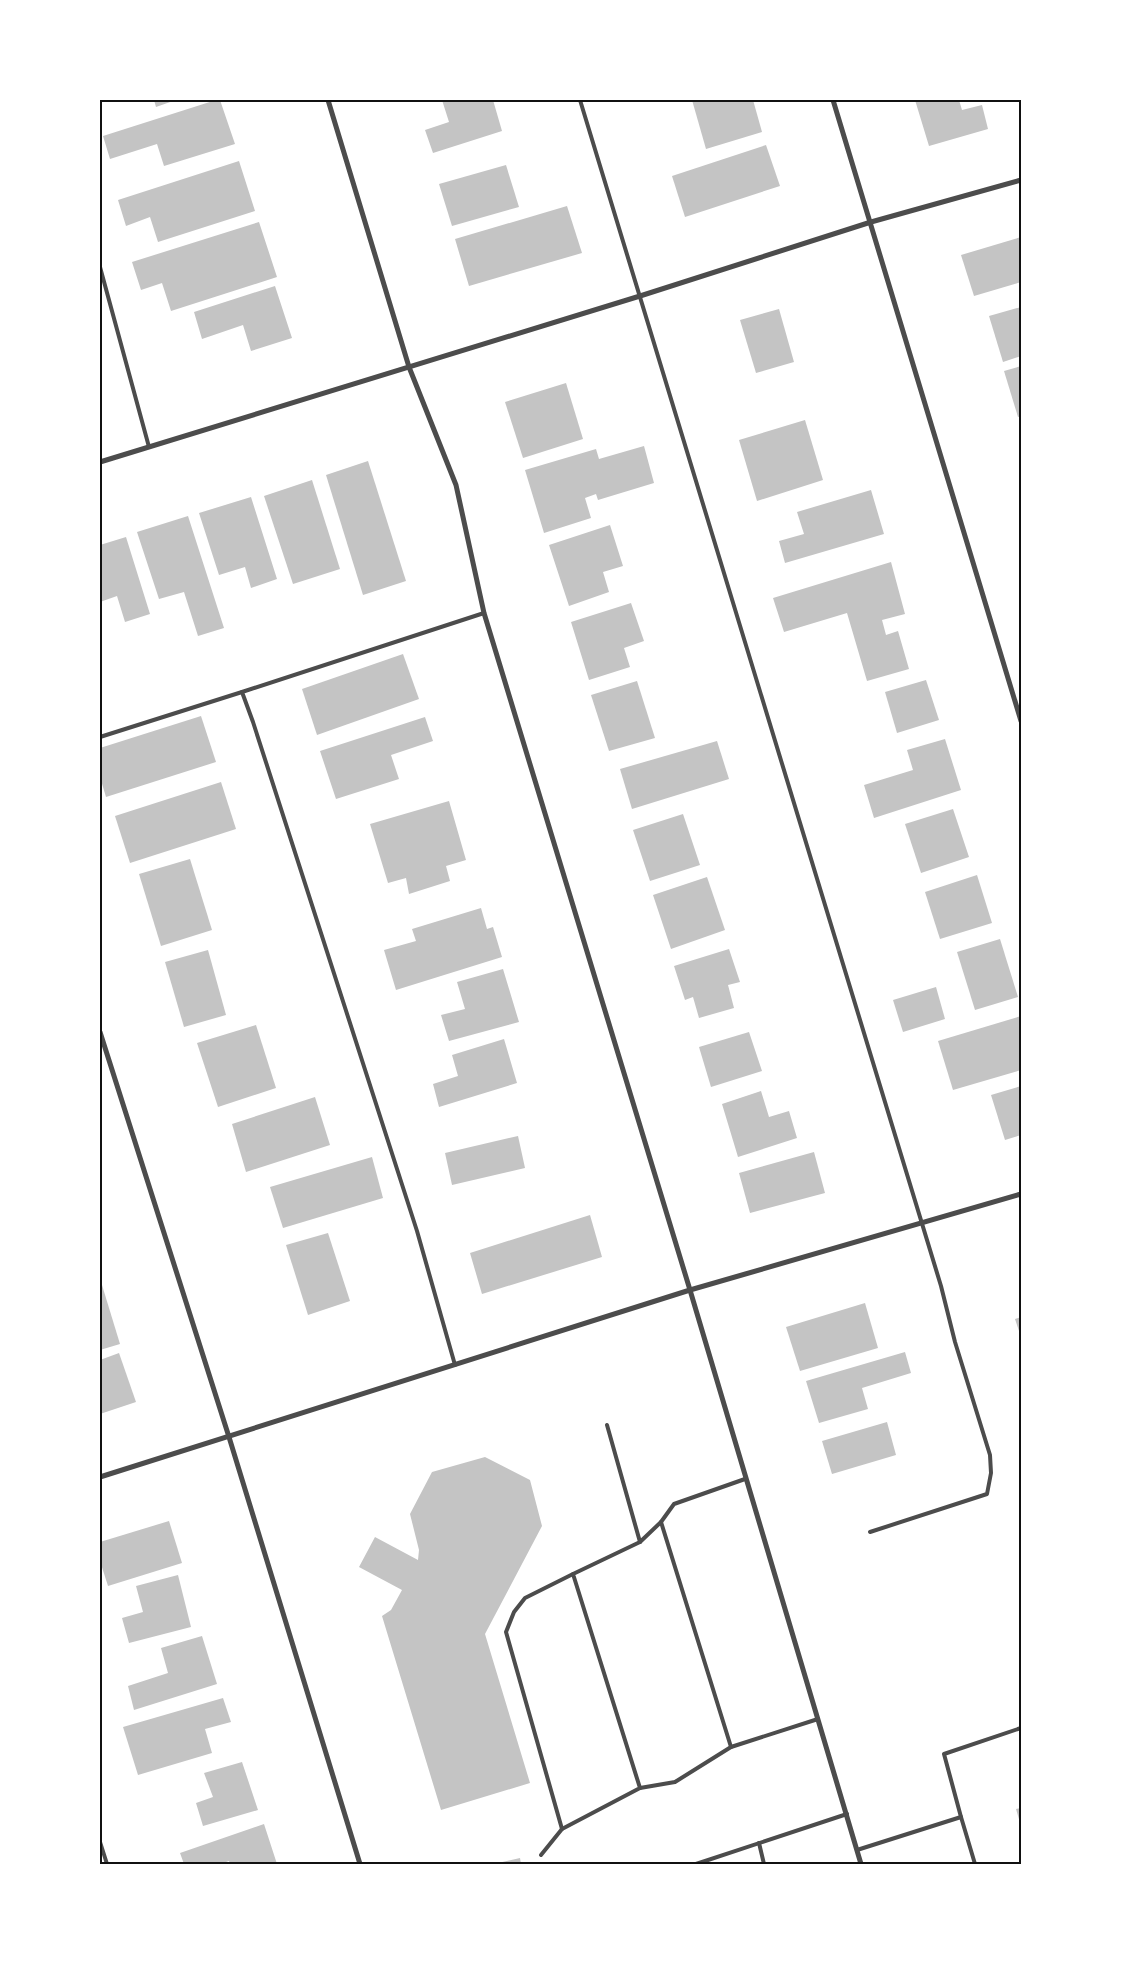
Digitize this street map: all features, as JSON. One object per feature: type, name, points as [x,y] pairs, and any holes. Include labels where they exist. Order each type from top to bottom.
[{"type":"street","points":[[328,100],[408,367],[456,485],[484,613],[690,1290],[861,1864]]},
{"type":"street","points":[[833,100],[1021,721]]},
{"type":"street","points":[[100,462],[640,296],[870,222],[1021,180]]},
{"type":"street","points":[[100,1032],[229,1437],[360,1864]]},
{"type":"street","points":[[100,1477],[690,1290],[1021,1194]]},
{"type":"lane","points":[[580,100],[922,1223],[955,1342],[990,1455],[991,1473],[987,1494],[870,1532]]},
{"type":"lane","points":[[100,267],[150,447]]},
{"type":"lane","points":[[100,737],[484,613]]},
{"type":"lane","points":[[242,692],[418,1231],[455,1365]]},
{"type":"lane","points":[[607,1425],[640,1542]]},
{"type":"lane","points":[[562,1829],[506,1632],[514,1612],[525,1598],[640,1542],[661,1522],[674,1504],[745,1479]]},
{"type":"lane","points":[[661,1522],[731,1747]]},
{"type":"lane","points":[[573,1574],[640,1788]]},
{"type":"lane","points":[[541,1855],[562,1829],[640,1788],[675,1782],[731,1747],[818,1719]]},
{"type":"lane","points":[[975,1864],[944,1754],[1021,1728]]},
{"type":"lane","points":[[696,1864],[847,1814]]},
{"type":"lane","points":[[857,1850],[961,1817]]},
{"type":"lane","points":[[100,1842],[107,1864]]},
{"type":"lane","points":[[759,1843],[764,1864]]},
{"type":"building","points":[[154,100],[176,100],[156,107]]},
{"type":"building","points":[[220,100],[235,144],[164,166],[157,144],[110,159],[103,136]]},
{"type":"building","points":[[442,100],[493,100],[502,131],[433,153],[425,130],[449,122]]},
{"type":"building","points":[[692,100],[753,100],[762,132],[706,149]]},
{"type":"building","points":[[915,100],[959,100],[962,110],[982,105],[988,129],[929,146]]},
{"type":"building","points":[[766,145],[780,186],[685,217],[672,176]]},
{"type":"building","points":[[239,161],[255,211],[158,242],[150,217],[126,226],[118,200]]},
{"type":"building","points":[[506,165],[519,207],[452,226],[439,184]]},
{"type":"building","points":[[567,206],[582,253],[469,286],[455,239]]},
{"type":"building","points":[[259,222],[277,277],[171,311],[162,283],[141,290],[132,262]]},
{"type":"building","points":[[1021,237],[1021,282],[974,296],[961,255]]},
{"type":"building","points":[[275,286],[292,338],[251,351],[243,325],[202,339],[194,312]]},
{"type":"building","points":[[1021,307],[1021,356],[1003,362],[989,316]]},
{"type":"building","points":[[779,309],[794,362],[756,373],[740,320]]},
{"type":"building","points":[[1021,366],[1021,416],[1018,417],[1004,371]]},
{"type":"building","points":[[566,383],[583,439],[523,458],[505,402]]},
{"type":"building","points":[[805,420],[823,480],[757,501],[739,440]]},
{"type":"building","points":[[644,446],[654,483],[598,500],[596,494],[585,498],[591,518],[544,533],[525,470],[596,449],[599,459]]},
{"type":"building","points":[[368,461],[406,581],[363,595],[326,475]]},
{"type":"building","points":[[312,480],[340,569],[293,584],[264,496]]},
{"type":"building","points":[[871,490],[884,534],[785,563],[779,541],[804,534],[797,512]]},
{"type":"building","points":[[251,497],[277,579],[251,588],[245,567],[219,575],[199,513]]},
{"type":"building","points":[[188,516],[224,628],[198,636],[184,592],[159,599],[137,532]]},
{"type":"building","points":[[610,525],[623,566],[603,572],[609,592],[569,606],[549,545]]},
{"type":"building","points":[[126,537],[150,614],[125,622],[117,596],[100,602],[100,545]]},
{"type":"building","points":[[891,562],[905,614],[882,620],[886,635],[898,631],[909,669],[867,681],[847,613],[784,632],[773,598]]},
{"type":"building","points":[[631,603],[644,641],[624,648],[630,667],[589,680],[571,622]]},
{"type":"building","points":[[403,654],[419,699],[317,735],[302,689]]},
{"type":"building","points":[[926,680],[939,720],[897,733],[885,692]]},
{"type":"building","points":[[637,681],[655,738],[609,751],[591,695]]},
{"type":"building","points":[[201,716],[216,762],[106,797],[100,777],[100,748]]},
{"type":"building","points":[[425,717],[433,741],[391,755],[399,779],[336,799],[320,751]]},
{"type":"building","points":[[945,739],[961,790],[874,818],[864,785],[913,770],[907,750]]},
{"type":"building","points":[[717,741],[729,779],[632,809],[620,769]]},
{"type":"building","points":[[221,782],[236,829],[130,863],[115,816]]},
{"type":"building","points":[[449,801],[466,860],[446,866],[450,881],[409,894],[406,878],[388,883],[370,824]]},
{"type":"building","points":[[953,809],[969,857],[921,873],[905,824]]},
{"type":"building","points":[[683,814],[700,865],[650,881],[633,830]]},
{"type":"building","points":[[190,859],[212,930],[161,946],[139,874]]},
{"type":"building","points":[[977,875],[992,923],[940,939],[925,892]]},
{"type":"building","points":[[707,877],[725,930],[671,949],[653,895]]},
{"type":"building","points":[[481,908],[487,929],[493,927],[502,957],[396,990],[384,950],[416,941],[412,929]]},
{"type":"building","points":[[1000,939],[1018,997],[975,1010],[957,952]]},
{"type":"building","points":[[729,949],[740,982],[728,985],[734,1008],[699,1018],[693,997],[685,1000],[674,966]]},
{"type":"building","points":[[208,950],[226,1015],[184,1027],[165,962]]},
{"type":"building","points":[[503,969],[519,1022],[449,1041],[441,1015],[465,1009],[457,982]]},
{"type":"building","points":[[936,987],[945,1019],[903,1032],[893,1000]]},
{"type":"building","points":[[1021,1016],[1021,1070],[953,1090],[938,1041]]},
{"type":"building","points":[[256,1025],[276,1088],[218,1107],[197,1043]]},
{"type":"building","points":[[749,1032],[762,1071],[711,1087],[699,1047]]},
{"type":"building","points":[[504,1039],[517,1083],[439,1107],[433,1084],[458,1076],[452,1055]]},
{"type":"building","points":[[1021,1086],[1021,1135],[1005,1140],[991,1095]]},
{"type":"building","points":[[761,1091],[769,1117],[789,1111],[797,1138],[738,1157],[722,1104]]},
{"type":"building","points":[[315,1097],[330,1145],[246,1172],[232,1124]]},
{"type":"building","points":[[518,1136],[525,1168],[452,1185],[445,1153]]},
{"type":"building","points":[[814,1152],[825,1193],[750,1213],[739,1173]]},
{"type":"building","points":[[372,1157],[383,1198],[283,1228],[270,1187]]},
{"type":"building","points":[[590,1215],[602,1257],[482,1294],[470,1253]]},
{"type":"building","points":[[328,1233],[350,1301],[308,1315],[286,1245]]},
{"type":"building","points":[[102,1285],[120,1344],[100,1350],[100,1286]]},
{"type":"building","points":[[865,1303],[878,1348],[800,1371],[786,1327]]},
{"type":"building","points":[[1021,1317],[1021,1337],[1015,1319]]},
{"type":"building","points":[[905,1352],[911,1373],[862,1388],[868,1409],[819,1423],[806,1381]]},
{"type":"building","points":[[119,1353],[136,1402],[100,1414],[100,1360]]},
{"type":"building","points":[[887,1422],[896,1455],[832,1474],[822,1441]]},
{"type":"building","points":[[485,1457],[530,1480],[542,1526],[485,1634],[530,1783],[441,1810],[382,1616],[391,1610],[402,1590],[359,1567],[375,1537],[418,1560],[419,1550],[410,1514],[432,1472]]},
{"type":"building","points":[[169,1521],[182,1563],[108,1586],[100,1561],[100,1542]]},
{"type":"building","points":[[178,1575],[191,1627],[129,1643],[122,1618],[143,1612],[136,1586]]},
{"type":"building","points":[[202,1636],[217,1684],[134,1710],[128,1686],[168,1673],[161,1648]]},
{"type":"building","points":[[223,1698],[231,1722],[205,1729],[212,1753],[138,1775],[123,1727]]},
{"type":"building","points":[[242,1762],[258,1810],[203,1826],[196,1803],[213,1797],[204,1773]]},
{"type":"building","points":[[1021,1808],[1021,1826],[1016,1809]]},
{"type":"building","points":[[264,1824],[277,1864],[230,1864],[229,1861],[220,1864],[184,1864],[180,1853]]},
{"type":"building","points":[[520,1858],[521,1864],[498,1864],[498,1863]]}]
